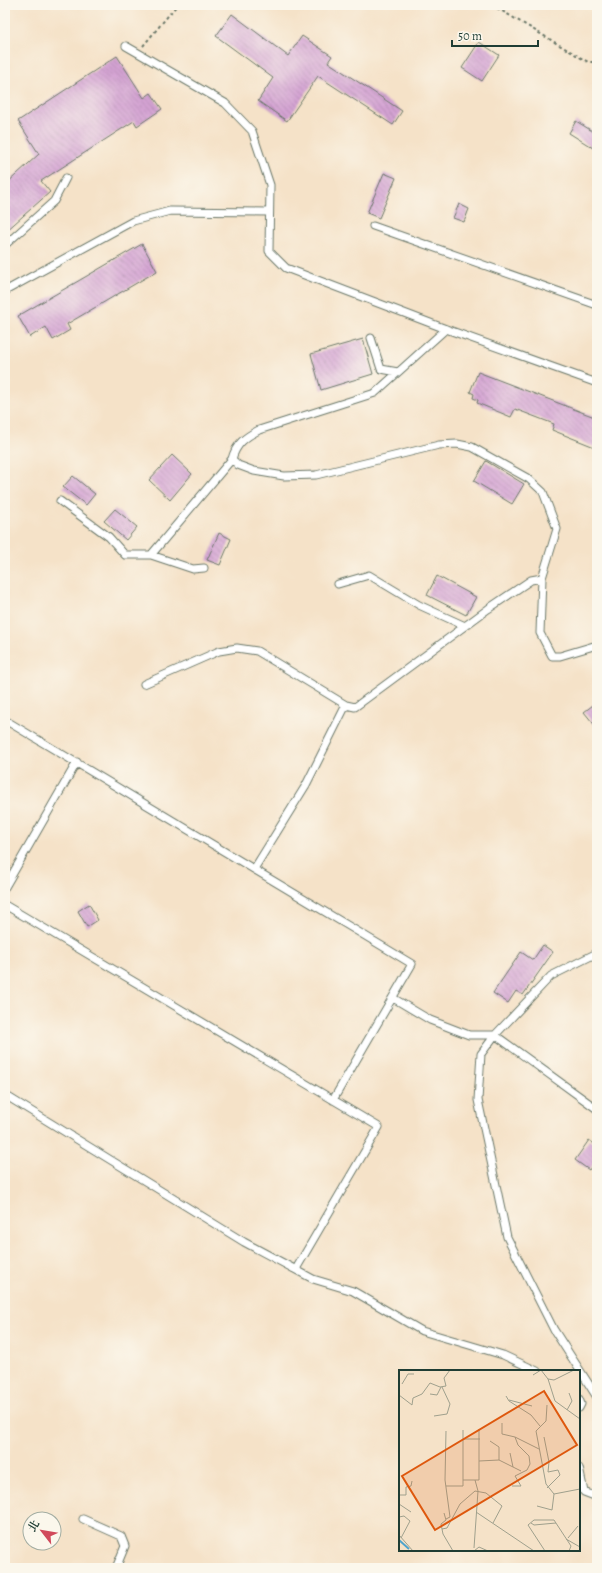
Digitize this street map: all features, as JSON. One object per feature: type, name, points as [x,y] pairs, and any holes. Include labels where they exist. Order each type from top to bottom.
[{"type":"lane","points":[[126,46],[225,103],[252,132],[270,185],[269,251],[286,268],[446,329],[597,383]]},
{"type":"lane","points":[[5,245],[54,201],[66,178]]},
{"type":"lane","points":[[5,291],[133,221],[170,211],[269,212]]},
{"type":"lane","points":[[373,226],[597,305]]},
{"type":"lane","points":[[151,555],[232,459],[235,450],[246,436],[259,430],[375,393],[446,329]]},
{"type":"lane","points":[[371,338],[382,369],[398,372]]},
{"type":"lane","points":[[232,459],[238,465],[254,471],[284,476],[316,475],[439,445],[457,444],[472,447],[529,479],[543,492],[557,528],[542,578],[540,633],[552,656],[560,656],[597,645]]},
{"type":"lane","points":[[60,501],[109,537],[125,554],[151,555],[193,569],[204,568]]},
{"type":"lane","points":[[338,584],[369,575],[419,605],[465,626]]},
{"type":"lane","points":[[144,684],[219,651],[237,648],[256,651],[346,705],[355,707],[465,626],[531,580],[542,578]]},
{"type":"lane","points":[[254,869],[306,785],[346,705]]},
{"type":"lane","points":[[5,720],[412,964],[333,1100]]},
{"type":"lane","points":[[5,887],[77,762]]},
{"type":"lane","points":[[5,905],[379,1127],[296,1269]]},
{"type":"lane","points":[[580,1370],[554,1330],[507,1237],[478,1100],[481,1054],[495,1035],[551,976],[597,953]]},
{"type":"lane","points":[[392,998],[430,1020],[469,1034],[495,1035],[597,1109]]},
{"type":"lane","points":[[5,1095],[237,1238],[313,1279],[353,1290],[422,1331],[503,1355],[535,1370]]},
{"type":"lane","points":[[580,1371],[597,1397]]},
{"type":"lane","points":[[580,1473],[584,1492],[597,1497]]},
{"type":"lane","points":[[83,1519],[122,1536],[125,1546],[116,1568]]},
{"type":"path","points":[[138,53],[177,5]]},
{"type":"path","points":[[492,5],[588,62],[597,62]]},
{"type":"building","points":[[232,14],[288,56],[302,36],[332,56],[328,62],[402,111],[393,125],[318,76],[287,121],[258,101],[273,78],[216,36]]},
{"type":"building","points":[[479,42],[499,55],[482,81],[462,68]]},
{"type":"building","points":[[117,56],[144,98],[151,93],[162,109],[137,126],[134,121],[41,181],[50,192],[5,232],[5,185],[39,154],[18,121]]},
{"type":"building","points":[[576,121],[597,134],[597,141],[593,148],[569,133]]},
{"type":"building","points":[[384,173],[396,178],[379,218],[367,213]]},
{"type":"building","points":[[459,204],[469,209],[464,222],[453,218]]},
{"type":"building","points":[[142,244],[157,271],[67,324],[70,330],[53,340],[46,327],[30,337],[18,316]]},
{"type":"building","points":[[363,339],[373,374],[321,390],[311,354]]},
{"type":"building","points":[[478,372],[597,418],[597,448],[552,430],[554,424],[515,409],[511,417],[477,403],[478,400],[473,398],[474,394],[470,392]]},
{"type":"building","points":[[172,455],[192,474],[170,500],[149,480]]},
{"type":"building","points":[[486,461],[524,484],[512,504],[474,481]]},
{"type":"building","points":[[73,476],[95,494],[86,505],[63,487]]},
{"type":"building","points":[[115,509],[137,527],[126,540],[104,521]]},
{"type":"building","points":[[219,533],[231,539],[220,565],[207,560]]},
{"type":"building","points":[[437,576],[476,597],[466,615],[427,595]]},
{"type":"building","points":[[597,702],[597,728],[584,712]]},
{"type":"building","points":[[89,904],[98,920],[87,927],[78,911]]},
{"type":"building","points":[[543,945],[553,952],[523,995],[516,991],[508,1003],[493,993],[521,952],[533,960]]},
{"type":"building","points":[[589,1140],[597,1146],[597,1159],[589,1170],[575,1160]]}]
